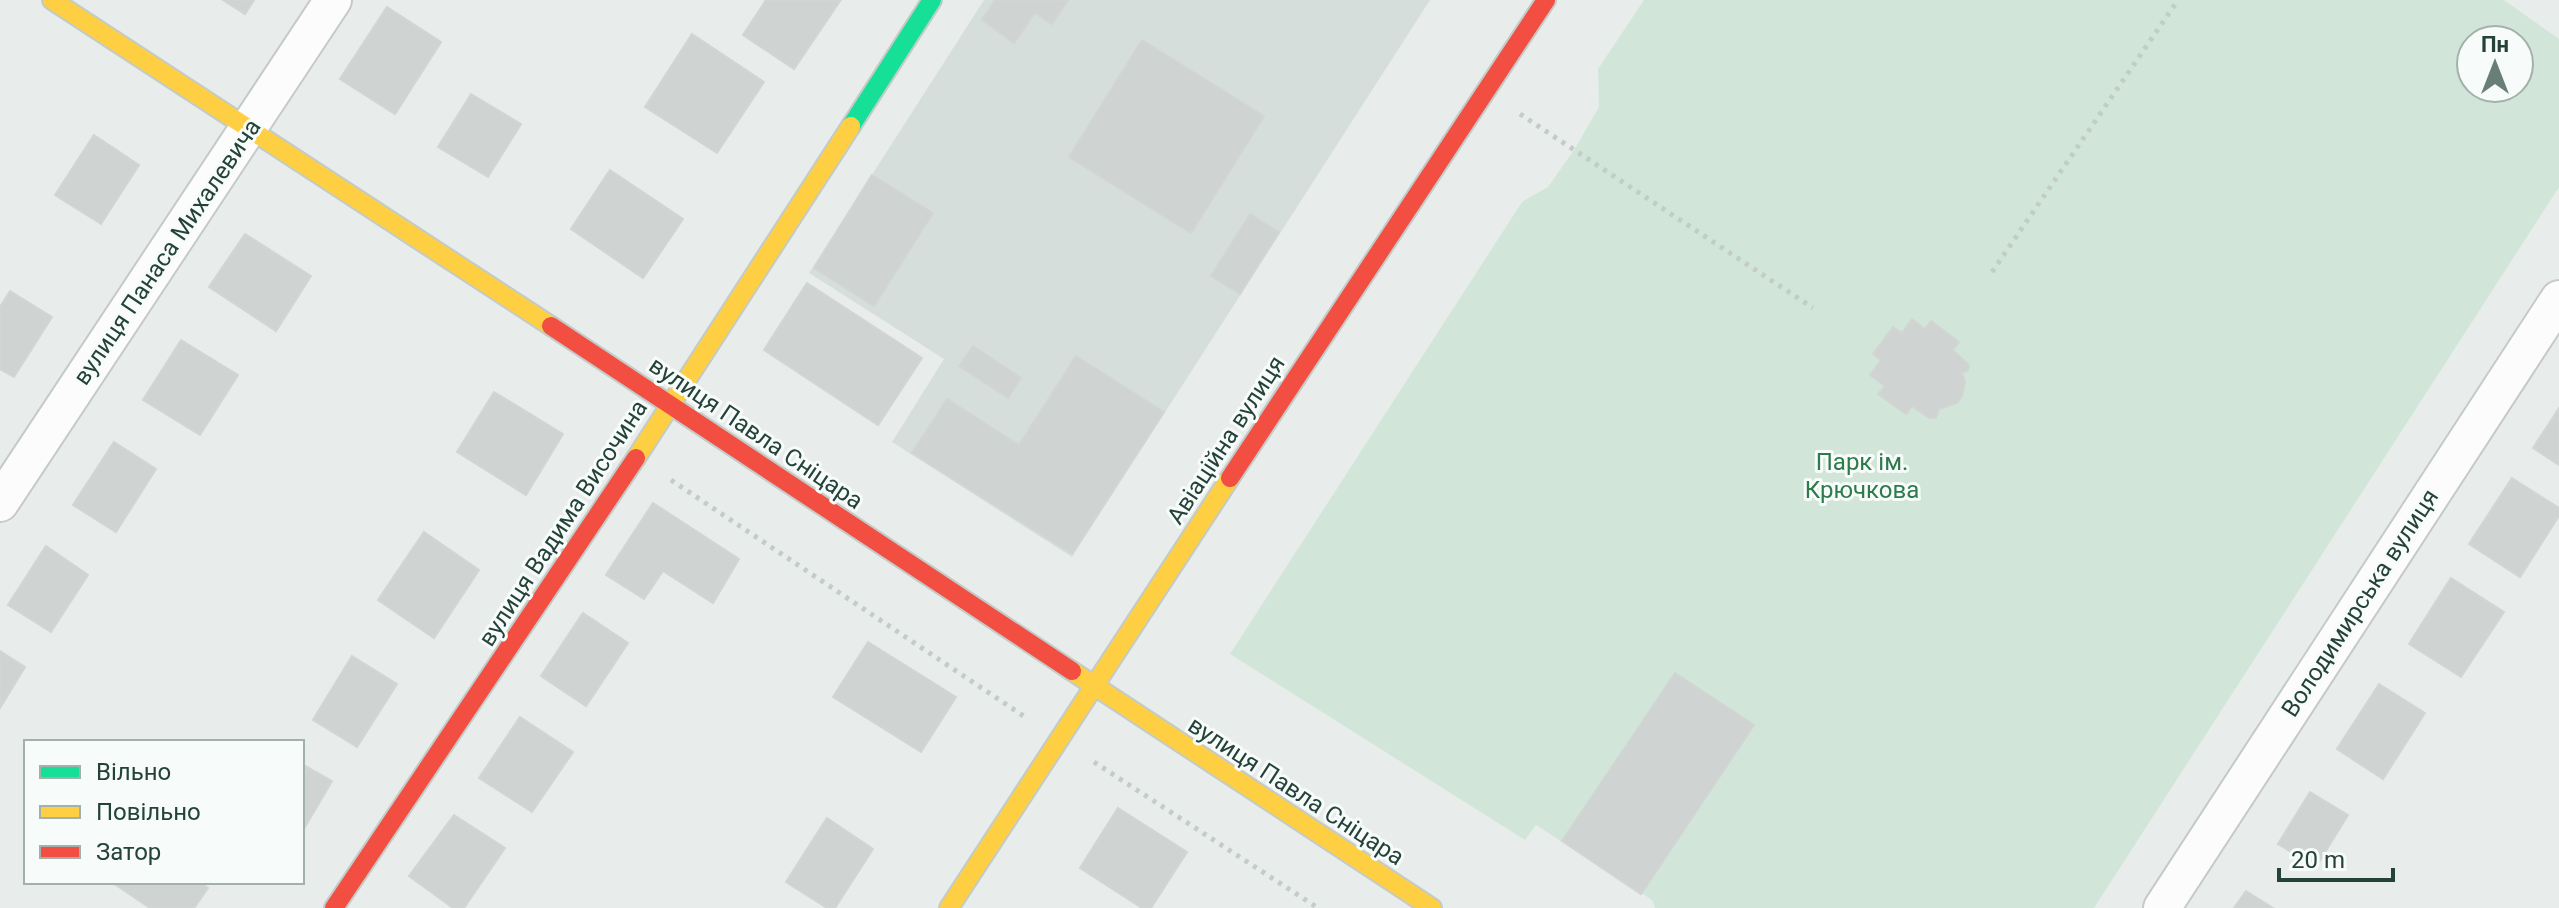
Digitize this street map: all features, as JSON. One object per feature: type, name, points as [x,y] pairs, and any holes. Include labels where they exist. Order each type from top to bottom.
[{"type":"street","name":"вулиця Павла Сніцара","points":[[52,0],[1432,908]]},
{"type":"street","name":"вулиця Панаса Михалевича","points":[[0,503],[333,0]]},
{"type":"street","name":"вулиця Вадима Височина","points":[[334,908],[636,458],[932,0]]},
{"type":"street","name":"Авіаційна вулиця","points":[[949,908],[1546,0]]},
{"type":"street","name":"Володимирська вулиця","points":[[2162,908],[2559,299]]},
{"type":"path","points":[[1992,272],[2178,0]]},
{"type":"path","points":[[1485,92],[1813,308]]},
{"type":"path","points":[[636,458],[1318,908]]},
{"type":"shaded area","points":[[984,0],[1430,0],[1072,557],[892,442],[944,359],[809,273]]},
{"type":"green space","name":"Парк ім. Крючкова","points":[[1644,0],[2504,0],[2559,39],[2559,187],[2094,908],[1655,908],[1652,900],[1536,825],[1525,840],[1230,654],[1522,202],[1548,187],[1599,107],[1598,69]]},
{"type":"building","points":[[223,0],[254,0],[245,14]]},
{"type":"building","points":[[766,0],[840,1],[794,69],[743,35]]},
{"type":"building","points":[[995,0],[1068,0],[1052,24],[1035,13],[1014,43],[982,20]]},
{"type":"building","points":[[387,7],[441,42],[395,114],[340,79]]},
{"type":"building","points":[[692,34],[764,82],[717,153],[645,107]]},
{"type":"building","points":[[1142,40],[1264,116],[1191,233],[1069,157]]},
{"type":"building","points":[[471,94],[521,124],[488,177],[438,147]]},
{"type":"building","points":[[94,135],[139,165],[101,224],[55,195]]},
{"type":"building","points":[[610,170],[683,219],[643,278],[571,229]]},
{"type":"building","points":[[872,175],[933,213],[874,306],[814,268]]},
{"type":"building","points":[[1250,214],[1279,232],[1240,294],[1211,276]]},
{"type":"building","points":[[245,234],[311,276],[276,331],[209,287]]},
{"type":"building","points":[[807,283],[922,358],[878,425],[764,350]]},
{"type":"building","points":[[10,291],[52,317],[14,377],[0,369],[0,307]]},
{"type":"building","points":[[1912,319],[1925,329],[1931,321],[1959,342],[1953,350],[1969,365],[1968,370],[1962,373],[1965,382],[1962,396],[1957,403],[1939,409],[1936,418],[1929,418],[1912,406],[1906,414],[1878,394],[1885,386],[1870,375],[1881,360],[1873,354],[1893,327],[1902,333]]},
{"type":"building","points":[[181,340],[238,375],[200,435],[143,400]]},
{"type":"building","points":[[973,346],[1021,378],[1008,398],[959,366]]},
{"type":"building","points":[[1076,356],[1164,412],[1072,554],[912,453],[947,399],[1019,445]]},
{"type":"building","points":[[494,392],[563,434],[526,495],[457,452]]},
{"type":"building","points":[[2559,408],[2559,465],[2533,448]]},
{"type":"building","points":[[114,442],[156,469],[116,532],[73,505]]},
{"type":"building","points":[[2512,478],[2559,508],[2559,516],[2520,577],[2469,544]]},
{"type":"building","points":[[653,503],[739,559],[713,603],[663,571],[644,599],[606,575]]},
{"type":"building","points":[[424,532],[479,570],[434,638],[378,600]]},
{"type":"building","points":[[46,546],[88,575],[51,632],[8,605]]},
{"type":"building","points":[[2451,578],[2504,612],[2461,677],[2409,644]]},
{"type":"building","points":[[583,613],[628,643],[586,706],[541,676]]},
{"type":"building","points":[[868,642],[956,697],[921,752],[833,697]]},
{"type":"building","points":[[0,651],[25,667],[0,708]]},
{"type":"building","points":[[352,656],[397,684],[357,747],[313,720]]},
{"type":"building","points":[[1675,673],[1754,725],[1641,894],[1562,841]]},
{"type":"building","points":[[2379,684],[2425,713],[2383,779],[2337,749]]},
{"type":"building","points":[[520,717],[573,752],[532,812],[479,778]]},
{"type":"building","points":[[304,765],[332,781],[304,829]]},
{"type":"building","points":[[2310,792],[2348,815],[2316,867],[2278,844]]},
{"type":"building","points":[[1118,808],[1187,852],[1151,908],[1142,908],[1080,868]]},
{"type":"building","points":[[454,815],[505,848],[464,908],[453,908],[409,876]]},
{"type":"building","points":[[827,818],[873,849],[835,908],[827,908],[786,882]]},
{"type":"building","points":[[114,884],[202,884],[208,888],[194,908],[150,908]]},
{"type":"building","points":[[2246,891],[2273,908],[2234,908]]},
{"type":"traffic: fast","points":[[851,126],[932,0]]},
{"type":"traffic: slow","points":[[52,0],[551,326]]},
{"type":"traffic: slow","points":[[636,458],[851,126]]},
{"type":"traffic: slow","points":[[949,908],[1230,478]]},
{"type":"traffic: slow","points":[[1072,671],[1432,908]]},
{"type":"traffic: jam","points":[[1230,478],[1546,0]]},
{"type":"traffic: jam","points":[[551,326],[1072,671]]},
{"type":"traffic: jam","points":[[334,908],[636,458]]}]
